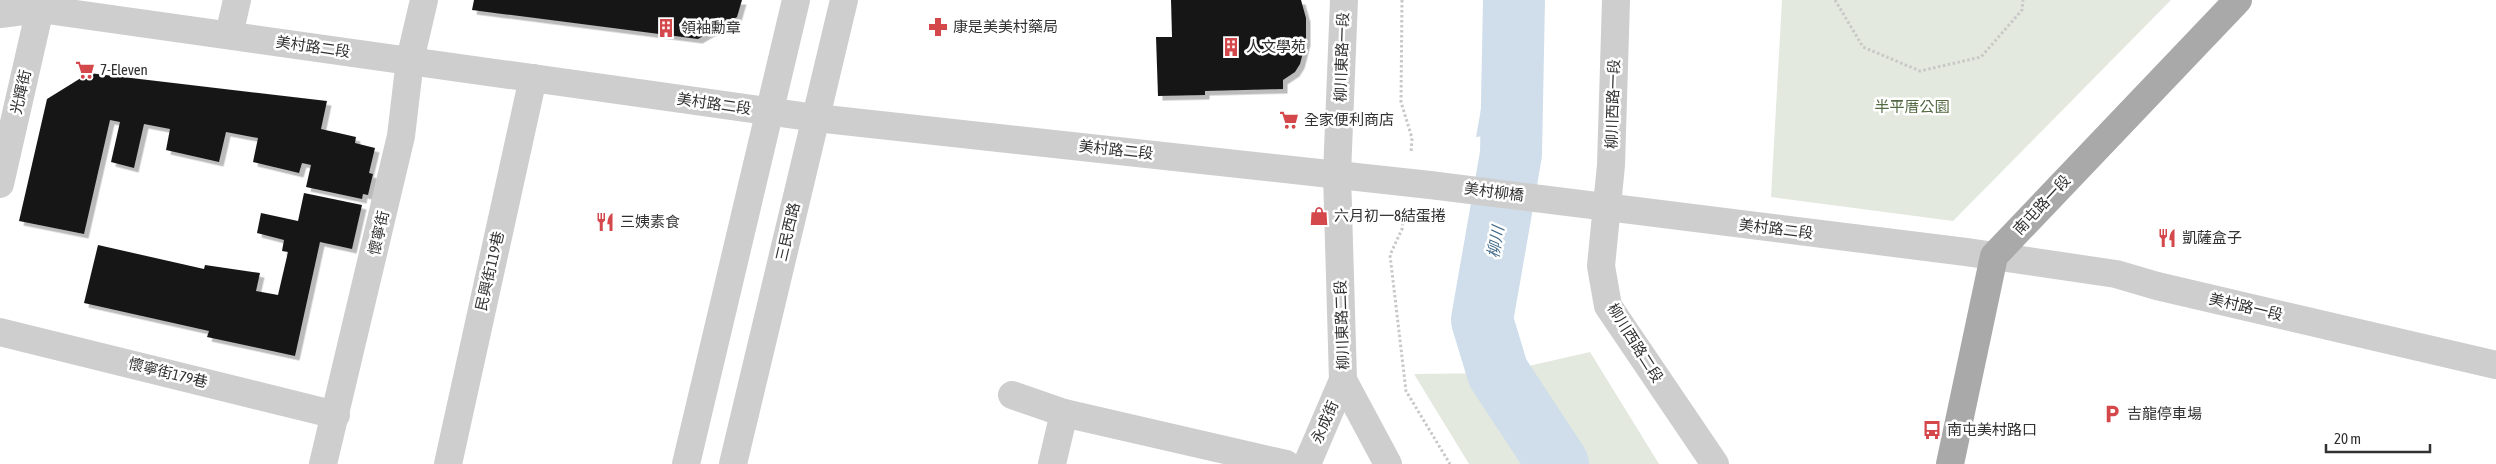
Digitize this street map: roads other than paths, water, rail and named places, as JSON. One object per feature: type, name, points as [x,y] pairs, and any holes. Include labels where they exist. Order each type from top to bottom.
[{"type":"main road","name":"南屯路一段","points":[[1994,256],[2238,0]]},
{"type":"main road","points":[[1950,464],[1994,256]]},
{"type":"street","points":[[229,36],[237,0]]},
{"type":"street","name":"懷寧街","points":[[323,464],[401,136],[410,60],[424,0]]},
{"type":"street","points":[[686,464],[796,0]]},
{"type":"street","name":"三民西路","points":[[733,464],[844,0]]},
{"type":"street","name":"柳川東路一段","points":[[1337,174],[1344,0]]},
{"type":"street","name":"柳川西路一段","points":[[1608,207],[1616,0]]},
{"type":"street","name":"美村路二段","points":[[0,14],[41,5],[229,36],[816,118],[1430,185]]},
{"type":"street","name":"光輝街","points":[[0,184],[41,5]]},
{"type":"street","name":"民興街119巷","points":[[448,464],[533,78]]},
{"type":"street","name":"柳川東路二段","points":[[1337,174],[1343,380],[1388,464]]},
{"type":"street","name":"美村柳橋","points":[[1430,185],[1558,200]]},
{"type":"street","name":"美村路二段","points":[[1558,200],[1994,256]]},
{"type":"street","name":"柳川西路二段","points":[[1608,207],[1601,266],[1608,306],[1714,464]]},
{"type":"street","name":"美村路一段","points":[[1994,256],[2116,274],[2496,365]]},
{"type":"street","name":"懷寧街179巷","points":[[0,332],[336,415]]},
{"type":"street","name":"永成街","points":[[1307,464],[1343,380]]},
{"type":"street","points":[[1012,395],[1064,413],[1286,464]]},
{"type":"street","points":[[1052,464],[1064,413]]},
{"type":"water","points":[[1503,0],[1531,0],[1532,32],[1526,131],[1476,137],[1489,64],[1502,25]]},
{"type":"waterway","name":"柳川","points":[[1514,0],[1511,154],[1482,320],[1498,373],[1558,464]]},
{"type":"place","name":"康是美美村藥局","points":[[938,27]]},
{"type":"place","name":"領袖勳章","points":[[666,28]]},
{"type":"place","name":"人文學苑","points":[[1231,47]]},
{"type":"place","name":"7-Eleven","points":[[85,70]]},
{"type":"place","name":"全家便利商店","points":[[1289,120]]},
{"type":"place","name":"六月初一8結蛋捲","points":[[1319,216]]},
{"type":"place","name":"三姨素食","points":[[605,222]]},
{"type":"place","name":"凱薩盒子","points":[[2167,238]]},
{"type":"place","name":"吉龍停車場","points":[[2112,414]]},
{"type":"place","name":"南屯美村路口","points":[[1932,430]]},
{"type":"park label","name":"半平厝公園","points":[[1912,107]]}]
